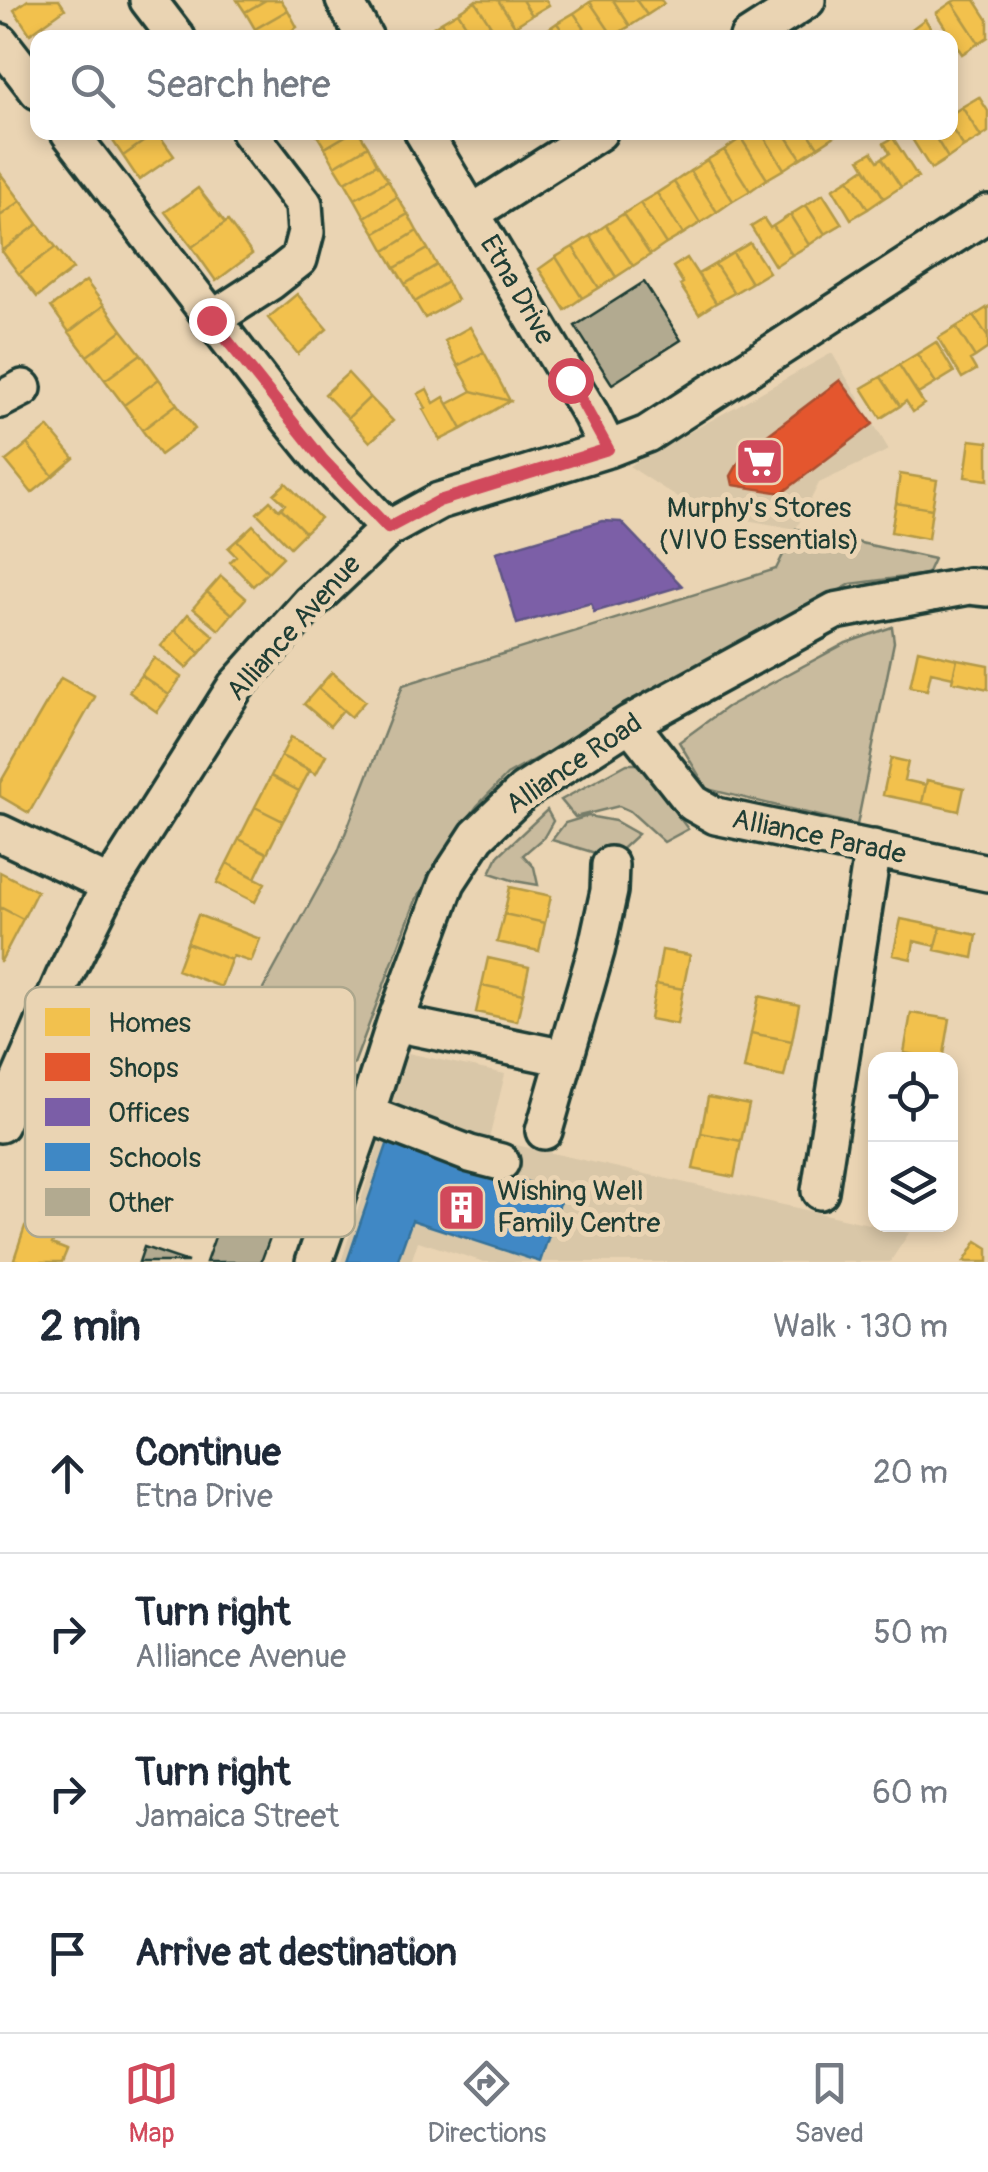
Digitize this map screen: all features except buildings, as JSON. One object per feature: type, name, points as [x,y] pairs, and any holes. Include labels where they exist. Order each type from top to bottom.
[{"type":"street","points":[[148,0],[171,30]]},
{"type":"street","points":[[344,0],[361,30]]},
{"type":"street","points":[[760,30],[806,0]]},
{"type":"street","points":[[0,42],[30,81]]},
{"type":"street","points":[[75,140],[323,460],[388,528]]},
{"type":"street","points":[[211,320],[299,259],[306,232],[304,204],[255,140]]},
{"type":"street","name":"Etna Drive","points":[[428,140],[608,449]]},
{"type":"street","points":[[472,213],[586,140]]},
{"type":"street","name":"Alliance Avenue","points":[[60,987],[110,885],[235,687],[310,603],[388,528],[439,501],[647,434],[988,213]]},
{"type":"street","name":"Alliance Road","points":[[355,1145],[447,882],[477,836],[524,791],[630,723],[835,611],[969,586],[988,588]]},
{"type":"street","name":"Alliance Parade","points":[[630,723],[693,803],[716,816],[988,873]]},
{"type":"street","points":[[0,832],[110,885]]},
{"type":"street","points":[[820,1191],[873,848]]},
{"type":"street","points":[[544,1131],[596,952],[609,891],[610,865]]},
{"type":"street","points":[[395,1023],[565,1058]]},
{"type":"street","name":"Alliance Avenue","points":[[0,1124],[25,1067]]},
{"type":"street","points":[[366,1114],[501,1162]]},
{"type":"street","name":"Alliance Road","points":[[314,1262],[323,1237]]},
{"type":"shaded area","points":[[832,353],[889,450],[819,483],[796,529],[698,511],[629,466]]},
{"type":"shaded area","points":[[796,529],[934,559],[927,574],[851,584],[507,775],[477,806],[416,900],[355,1061],[355,987],[264,987],[338,852],[403,685],[776,569]]},
{"type":"shaded area","points":[[892,627],[894,642],[857,825],[707,789],[679,742],[727,707],[846,643]]},
{"type":"shaded area","points":[[627,764],[636,764],[644,771],[688,829],[664,842],[619,806],[575,817],[561,800]]},
{"type":"shaded area","points":[[547,810],[553,821],[544,837],[523,855],[534,867],[538,885],[490,873],[498,856]]},
{"type":"shaded area","points":[[588,816],[615,821],[638,834],[612,858],[552,840],[565,823]]},
{"type":"shaded area","points":[[408,1053],[505,1074],[489,1139],[868,1224],[868,1232],[909,1233],[890,1262],[484,1262],[418,1241],[411,1262],[341,1262],[349,1237],[355,1237],[355,1218]]},
{"type":"place","name":"Murphy's Stores (VIVO Essentials)","points":[[759,461]]},
{"type":"place","name":"Wishing Well Family Centre","points":[[462,1207]]},
{"type":"route","points":[[211,320],[323,460],[388,528],[439,501],[608,449],[570,380]]}]
